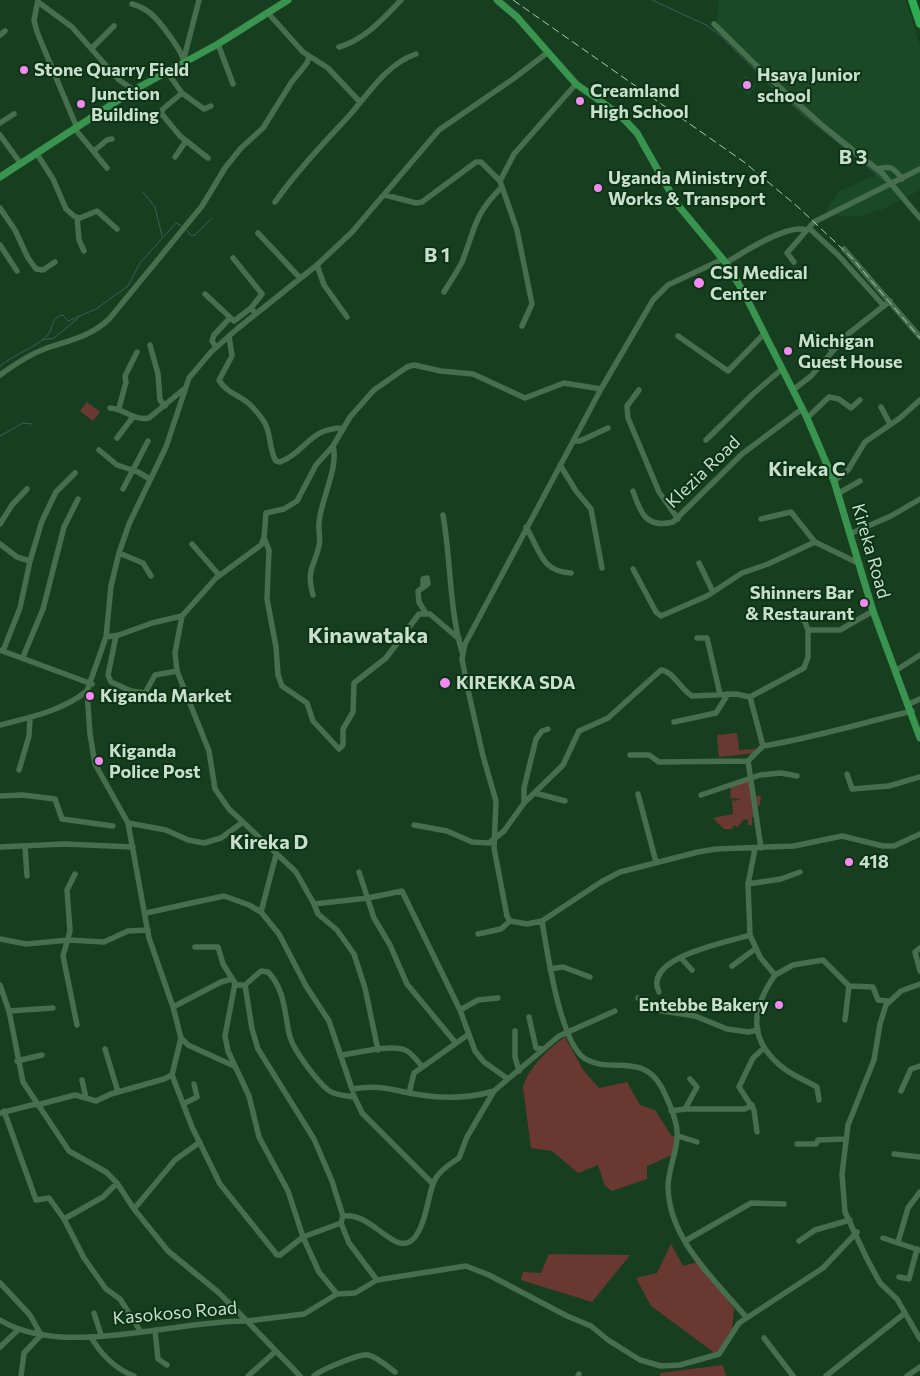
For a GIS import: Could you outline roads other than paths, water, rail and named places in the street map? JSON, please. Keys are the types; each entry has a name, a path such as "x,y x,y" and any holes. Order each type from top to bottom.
{"highway":[{"path":"912,0 920,24"}],"main road":[{"path":"0,177 134,90 218,44 288,0"},
{"name":"Kireka Road","path":"497,0 516,17 576,84 620,115 638,133 677,204 724,261 744,293 807,418 839,493 873,611 920,738"}],"street":[{"path":"184,61 199,0"},
{"path":"338,47 366,35 401,0"},
{"path":"106,168 99,162 94,151 77,127 37,32 34,20 38,1 72,27 119,80 134,90"},
{"path":"132,4 154,17 184,61"},
{"path":"268,13 308,57 324,65 360,102"},
{"path":"714,24 766,76 893,184 920,218"},
{"path":"92,48 114,26"},
{"path":"218,44 234,84"},
{"path":"206,294 230,318 236,321 300,278 317,265 352,232 439,130 513,79 547,52"},
{"path":"276,202 300,168 360,102 402,60 416,54"},
{"path":"0,375 20,360 38,352 72,342 103,326 122,306 209,196 241,148 263,128 291,83 307,63 308,57"},
{"path":"167,72 182,93 204,109 211,106"},
{"path":"444,292 459,267 478,217 501,184 514,154 576,84"},
{"path":"182,93 161,111 186,141 208,158"},
{"path":"0,123 14,114"},
{"path":"0,135 21,164"},
{"path":"94,151 107,140 112,139"},
{"path":"175,157 186,141"},
{"path":"37,154 53,179 64,207 76,217 78,240 84,251"},
{"path":"385,195 416,203 422,202 478,161 501,184 517,230 531,299 530,312 522,326"},
{"path":"877,169 887,166 893,167 902,179"},
{"path":"794,262 786,254 798,239 820,219 920,169"},
{"path":"0,208 15,230 28,258 36,269 43,270 55,262"},
{"path":"76,217 97,211 117,229"},
{"path":"462,652 467,637 601,389 653,300 661,290 676,280 724,261 778,235 808,229 839,256 884,306"},
{"path":"792,231 798,239"},
{"path":"258,233 300,278"},
{"path":"0,245 17,270"},
{"path":"844,249 920,337"},
{"path":"0,725 30,718 67,704 87,691 92,684 106,637 111,586 118,553 166,447 183,399 184,389 189,378 216,347 253,310 262,294 233,258"},
{"path":"317,265 324,285 347,317"},
{"path":"793,390 812,376 833,350 857,326 890,301"},
{"path":"216,347 212,343 213,337 230,318"},
{"path":"678,336 728,371 764,334"},
{"path":"813,334 833,350"},
{"path":"229,336 233,347 232,356 219,380 228,392 252,406 264,422 269,431 270,448 276,461 280,462 288,458 322,431 342,428"},
{"path":"150,345 158,374 160,400 165,406"},
{"path":"119,408 126,382 125,376 137,352"},
{"path":"378,1050 365,988 354,954 337,930 318,914 296,872 229,809 215,789 209,751 176,671 175,653 182,616 219,575 261,544 264,538 266,513 284,509 297,501 316,465 333,446 342,428 374,390 402,369 414,365 441,371 473,374 522,398 529,398 564,383 601,389"},
{"path":"706,440 754,393 782,369"},
{"path":"110,408 119,408 133,417 149,418 184,389"},
{"path":"639,390 627,406 628,418 659,492 678,519"},
{"path":"807,418 829,397 839,399 851,408 860,400"},
{"path":"834,481 848,470 865,442 920,400"},
{"path":"881,407 890,424"},
{"name":"Klezia Road","path":"633,491 640,510 647,519 664,523 678,519 742,454 802,409"},
{"path":"117,438 133,417"},
{"path":"574,441 608,428"},
{"path":"123,489 148,441"},
{"path":"313,595 309,578 311,564 319,545 319,520 334,459 333,446"},
{"path":"99,450 116,465 133,470 150,479"},
{"path":"560,465 576,491 591,509 602,568"},
{"path":"75,473 56,492 45,512 30,561 20,608 1,650 92,684"},
{"path":"839,493 860,481"},
{"path":"0,524 12,505 27,489"},
{"path":"23,657 41,616 64,528 78,499"},
{"path":"852,533 892,516 920,499"},
{"path":"761,520 791,512 815,542 860,564"},
{"path":"443,515 464,674 483,756 496,801 494,840 497,867 507,916 510,921 527,924 542,921 609,877 656,862 709,850 799,845 842,836 883,846 894,846 920,834"},
{"path":"526,527 548,566 555,572 571,573"},
{"path":"264,538 269,550 267,599 276,647 278,675 282,686 306,702 312,720 340,749 343,745 344,726 352,712 354,683 386,658 416,618 425,612"},
{"path":"633,569 659,616 713,592 742,573 768,564 815,542"},
{"path":"0,544 17,557 30,561"},
{"path":"192,544 219,575"},
{"path":"118,553 142,563 151,576"},
{"path":"699,563 713,592"},
{"path":"423,586 418,594 425,612 430,614 459,639"},
{"path":"808,630 840,630 873,611"},
{"path":"414,825 447,831 472,842 484,844 494,840 524,803 563,765 579,731 608,718 661,670 668,672 686,693 692,696 728,694 750,698 804,668 808,657 808,630 805,622 802,619 774,612"},
{"path":"106,637 116,636 152,623 182,616"},
{"path":"116,636 108,675 111,682 131,691 145,693 155,674 176,671"},
{"path":"697,638 707,638 720,694"},
{"path":"895,671 920,655"},
{"path":"87,691 95,764 128,823 154,956 173,1008 180,1038 172,1075 183,1104 220,1184 276,1255 280,1255 303,1237 341,1223"},
{"path":"674,722 716,713 728,694"},
{"path":"750,698 764,746"},
{"path":"630,755 649,755 659,762 748,761 764,746 797,741 910,707 920,699"},
{"path":"20,770 29,736 30,718"},
{"path":"524,803 524,788 536,739 542,731 548,729"},
{"path":"748,761 758,848 748,884 750,936 756,949 775,975"},
{"path":"701,795 768,773 797,776"},
{"path":"847,774 852,789 889,786 920,776"},
{"path":"535,794 565,801"},
{"path":"638,794 656,862"},
{"path":"0,796 23,795 55,799 62,819 113,826"},
{"path":"128,823 166,830 188,840 204,843 221,838 243,822"},
{"path":"0,846 64,844 133,847"},
{"path":"25,846 26,876"},
{"path":"261,912 276,855"},
{"path":"359,872 376,923 390,945 407,984 455,1042"},
{"path":"748,884 781,879 800,872"},
{"path":"75,874 67,890 69,940 65,945 63,956 78,1025"},
{"path":"314,904 368,898 402,891 460,1010 479,1057 508,1079"},
{"path":"146,913 224,896 249,905 270,920 290,950 306,986 329,1021 342,1055 354,1096 362,1113 432,1184"},
{"path":"478,934 501,929 510,921"},
{"path":"542,921 558,1005 568,1031 585,1059 644,1069 651,1073 658,1082 671,1111 678,1136 668,1186 675,1224 684,1241 747,1318"},
{"path":"0,939 26,944 69,940 104,942 128,931 148,930"},
{"path":"659,992 656,982 660,970 681,958 750,936"},
{"path":"195,947 218,947 222,962 234,982 225,1036 228,1051 253,1104 259,1137 288,1192 303,1237 319,1272 337,1294"},
{"path":"920,948 915,952 920,972"},
{"path":"732,966 756,949"},
{"path":"681,958 692,970"},
{"path":"819,1100 817,1087 787,1070 764,1048 758,1030 757,1017 760,1000 775,975 793,965 824,960 849,986 846,1020"},
{"path":"550,969 563,967 590,977"},
{"path":"244,985 261,971 265,971 271,976 283,998 289,1034 294,1047 328,1090 338,1094 354,1096"},
{"path":"173,1008 218,984 234,982 244,985"},
{"path":"920,984 901,991 888,1001 880,1024 874,1060 852,1113 845,1139 843,1194 846,1212 880,1283 892,1294 920,1339"},
{"path":"0,985 9,1011 23,1082 70,1153 101,1167 118,1183 134,1209 168,1251 247,1321 304,1314 337,1294 355,1293 376,1280 407,1277 454,1267 475,1268 567,1316 591,1326 608,1340 640,1360 661,1366 680,1365 716,1356 722,1351 731,1333 747,1318 823,1268 857,1232"},
{"path":"244,985 252,1030 258,1049 317,1145 332,1181 342,1216 341,1223 352,1248 376,1280"},
{"path":"849,986 869,985 874,988 878,1000 888,1001"},
{"path":"460,1010 478,1000 498,998"},
{"path":"638,998 656,1010 695,1016 727,1029 748,1032 758,1030"},
{"path":"9,1011 53,1008"},
{"path":"342,1216 359,1219 401,1244 409,1244 418,1234 432,1184 445,1166 460,1158 467,1137 494,1091 542,1049 568,1031 615,1011"},
{"path":"529,1017 536,1048 542,1049"},
{"path":"515,1031 515,1057 519,1071"},
{"path":"408,1093 411,1078 422,1066 469,1034"},
{"path":"180,1038 188,1045 234,1066"},
{"path":"757,1132 756,1114 752,1105 739,1089 739,1085 752,1058 764,1048"},
{"path":"105,1050 118,1092"},
{"path":"342,1055 378,1050 405,1050 422,1066"},
{"path":"18,1061 42,1056"},
{"path":"901,1090 911,1069 920,1066"},
{"path":"141,1332 120,1300 106,1289 84,1258 64,1218 50,1198 36,1200 2,1112 72,1095 96,1101 118,1092 152,1084 172,1075"},
{"path":"685,1109 697,1087 690,1079"},
{"path":"82,1080 86,1098"},
{"path":"183,1104 197,1097 194,1084"},
{"path":"352,1089 379,1086 408,1093 450,1098 474,1096 494,1091"},
{"path":"671,1111 685,1109 745,1109 752,1105"},
{"path":"678,1136 697,1142"},
{"path":"797,1144 812,1145 816,1144 818,1140 845,1139"},
{"path":"134,1209 175,1160 200,1142"},
{"path":"894,1154 920,1157"},
{"path":"64,1218 97,1200 118,1183"},
{"path":"898,1242 908,1208 920,1192"},
{"path":"684,1241 751,1203 784,1204"},
{"path":"799,1241 815,1230 850,1220"},
{"path":"883,1238 918,1249 909,1278 899,1277"},
{"path":"0,1283 30,1315 41,1335 24,1352 21,1376"},
{"path":"94,1313 101,1335"},
{"path":"826,1376 905,1313"},
{"name":"Kasokoso Road","path":"0,1320 18,1330 41,1335 91,1336 141,1332 211,1321 247,1321 300,1376"},
{"path":"0,1347 18,1330"},
{"path":"154,1330 158,1359 167,1365"},
{"path":"91,1336 108,1359 126,1373 134,1376"},
{"path":"764,1338 792,1376"},
{"path":"248,1376 276,1351"},
{"path":"314,1376 321,1369 342,1363 361,1354 370,1355 395,1372"},
{"path":"907,1376 920,1367"}],"waterway":[{"path":"652,0 706,25 721,36 773,88 885,181"},
{"path":"143,192 155,207 162,236"},
{"path":"187,230 191,236 195,235 211,219"},
{"path":"0,366 47,336 54,321 59,316 63,315 68,321 96,309 128,286 140,263 176,223 182,226"},
{"path":"43,340 54,338 78,318"},
{"path":"0,436 23,423 32,424"}],"railway":[{"path":"513,0 744,162 798,207 852,258 920,338"}],"place":[{"name":"Stone Quarry Field","path":"24,70"},
{"name":"Hsaya Junior school","path":"747,85"},
{"name":"Creamland High School","path":"580,101"},
{"name":"Junction Building","path":"81,104"},
{"name":"Uganda Ministry of Works & Transport","path":"598,188"},
{"name":"CSI Medical Center","path":"699,283"},
{"name":"Michigan Guest House","path":"788,351"},
{"name":"Shinners Bar & Restaurant","path":"864,603"},
{"name":"KIREKKA SDA","path":"445,683"},
{"name":"Kiganda Market","path":"90,696"},
{"name":"Kiganda Police Post","path":"99,761"},
{"name":"418","path":"849,862"},
{"name":"Entebbe Bakery","path":"779,1005"}],"district":[{"name":"B 3","path":"853,157"},
{"name":"B 1","path":"437,255"},
{"name":"Kireka C","path":"807,469"},
{"name":"Kinawataka","path":"368,636"},
{"name":"Kireka D","path":"269,842"}]}
